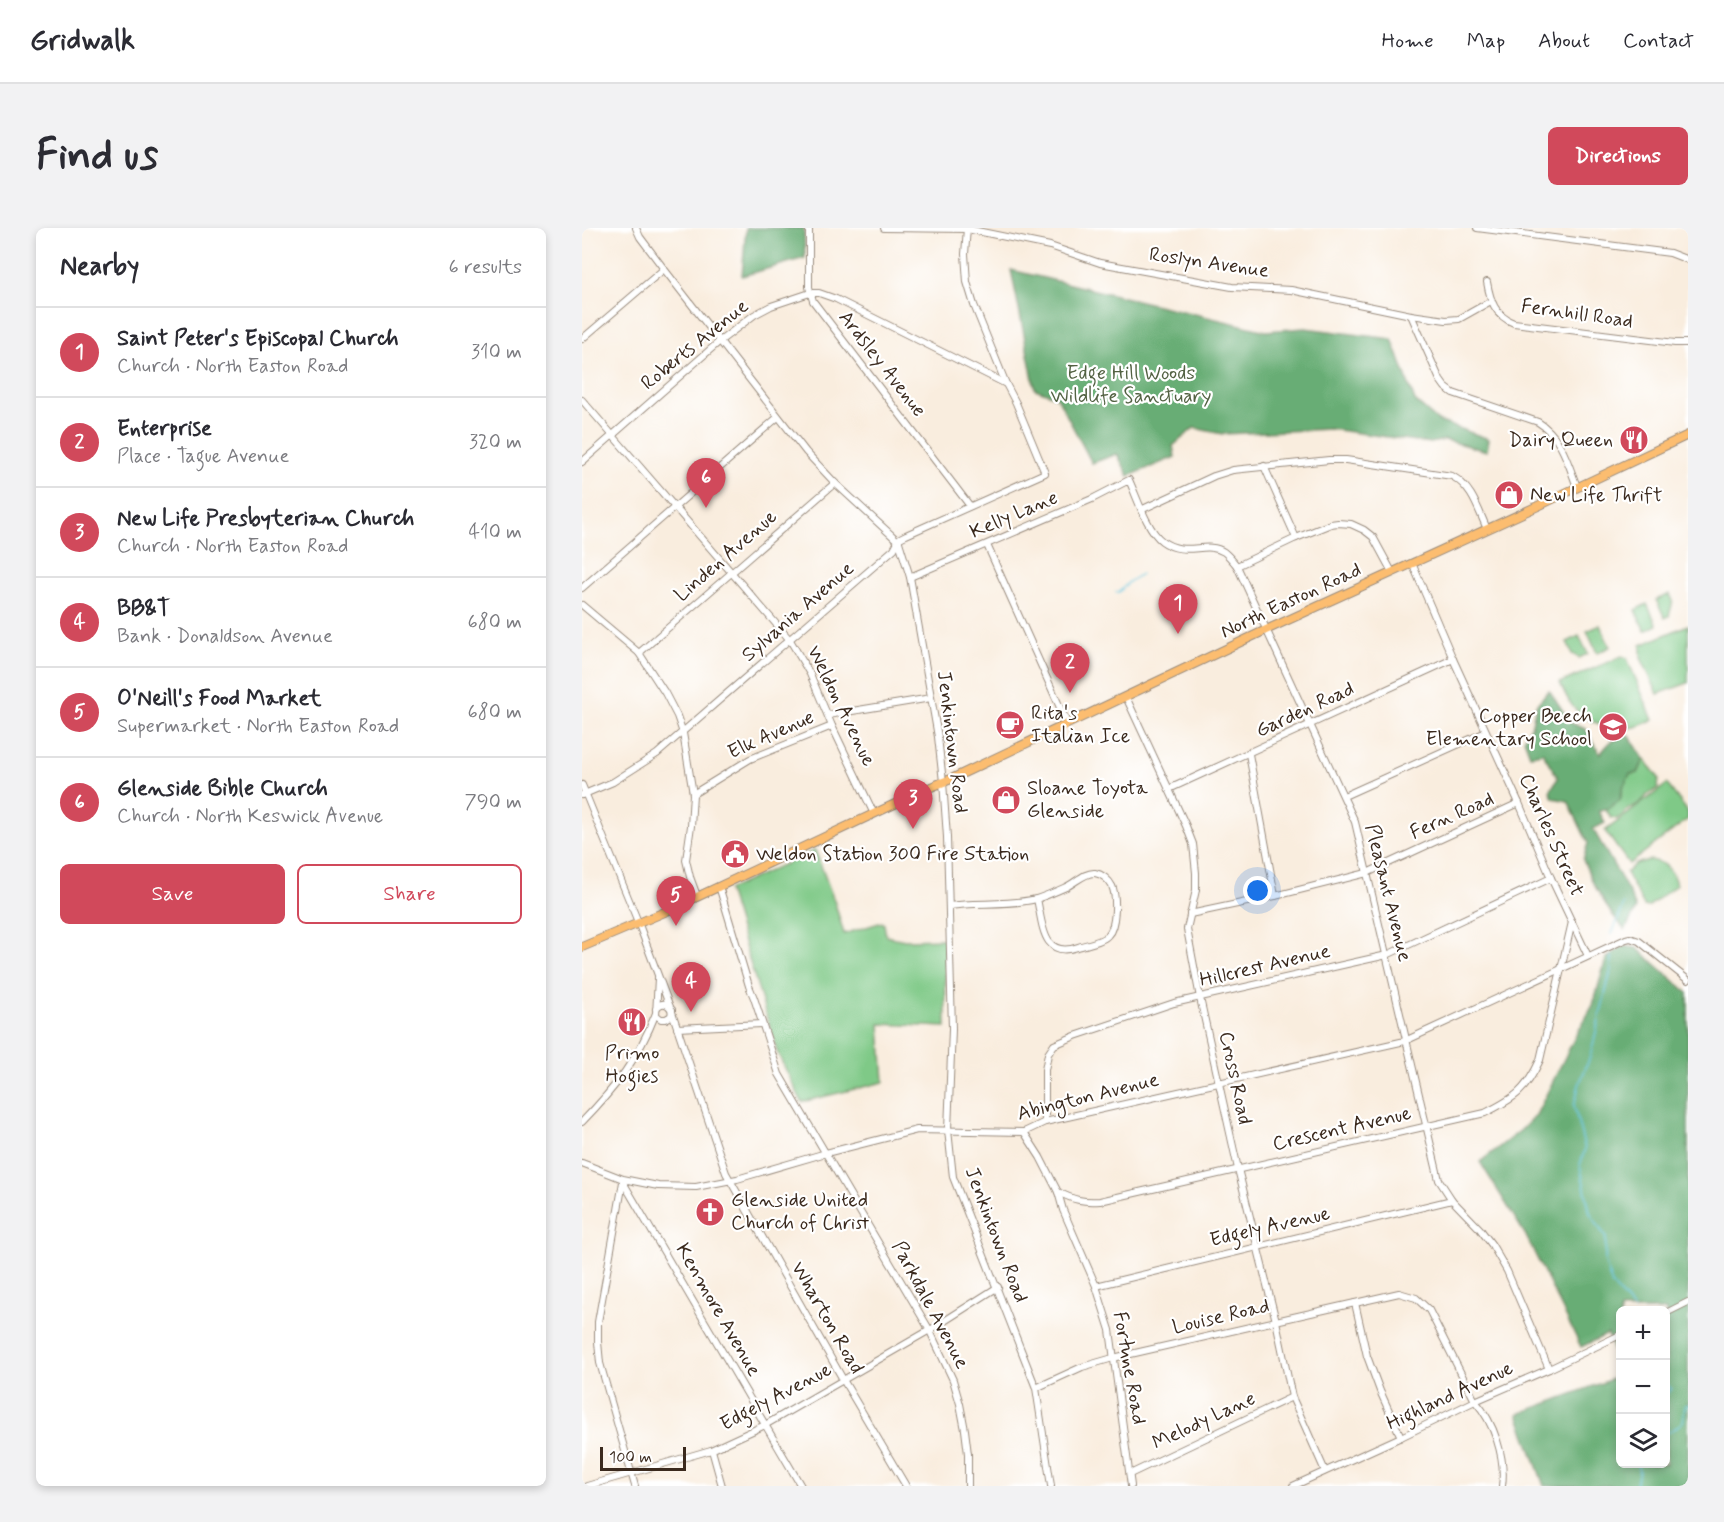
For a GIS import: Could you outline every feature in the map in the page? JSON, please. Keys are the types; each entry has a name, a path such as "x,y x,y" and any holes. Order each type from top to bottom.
{"main road":[{"name":"North Easton Road","path":"582,947 667,911 1688,435"}],"street":[{"name":"Jenkintown Road","path":"636,228 664,269 806,452 835,483 898,542 910,577 943,782 952,1029 948,1130 953,1177 1036,1388 1051,1486"},
{"path":"809,228 810,293 836,299 1006,384"},
{"name":"Roslyn Avenue","path":"884,228 967,229 1050,246 1100,263 1232,287 1291,290 1446,320 1459,319 1491,302"},
{"path":"1477,228 1670,253 1688,260"},
{"path":"967,229 965,254 967,282 1006,384"},
{"path":"582,339 664,269"},
{"path":"1487,282 1491,302"},
{"name":"Roberts Avenue","path":"582,462 720,341 754,315 771,306 810,293"},
{"name":"Ardsley Avenue","path":"810,293 824,316 970,506"},
{"name":"Fernhill Road","path":"1491,302 1503,317 1514,323 1688,343"},
{"path":"1411,315 1445,387 1468,399 1547,427 1558,440 1577,487"},
{"name":"Sylvania Avenue","path":"584,794 622,776 657,754 894,549 906,535 1045,473 1006,384"},
{"name":"Weldon Avenue","path":"582,400 790,640 810,674 874,814"},
{"path":"582,588 778,417"},
{"path":"1143,509 1224,473 1264,466 1346,460 1452,476 1461,481 1470,491 1487,529"},
{"path":"1264,466 1296,538"},
{"name":"Pleasant Avenue","path":"1129,480 1152,529 1162,541 1182,550 1216,549 1226,554 1237,566 1355,822 1439,1180 1452,1200 1480,1229 1507,1271 1549,1369"},
{"name":"Kelly Lane","path":"910,577 1092,499 1129,480"},
{"name":"Linden Avenue","path":"639,653 835,483"},
{"path":"1237,566 1296,538 1338,523 1351,524 1373,537 1392,572"},
{"path":"987,545 1067,723"},
{"name":"Charles Street","path":"1412,563 1486,732 1520,803 1551,878 1588,956"},
{"path":"582,605 639,653 677,716 683,733 693,794 686,860 697,896"},
{"name":"Garden Road","path":"1169,789 1454,659"},
{"name":"Cross Road","path":"1126,697 1193,844 1196,890 1187,929 1200,998 1292,1397 1325,1471"},
{"name":"Elk Avenue","path":"828,715 931,698"},
{"name":"Elk Avenue","path":"693,794 750,759 832,726"},
{"path":"1344,796 1486,732"},
{"path":"1249,754 1275,896"},
{"name":"Wharton Road","path":"582,785 671,1008 726,1173 906,1486"},
{"name":"Fern Road","path":"1190,914 1367,873 1520,803"},
{"path":"949,906 1037,899 1066,887 1088,874 1095,873 1106,878 1112,885 1115,916 1113,928 1108,936 1101,940 1068,950 1056,948 1046,939 1037,899"},
{"name":"Hillcrest Avenue","path":"1045,1122 1045,1070 1048,1054 1054,1045 1174,1003 1387,955 1551,878"},
{"name":"Parkdale Avenue","path":"719,886 749,986 780,1074 929,1329 953,1380 960,1404 968,1454 968,1486"},
{"name":"Crescent Avenue","path":"1058,1192 1074,1200 1100,1201 1485,1113 1511,1100 1525,1088 1540,1060 1572,922"},
{"name":"Abington Avenue","path":"582,1163 623,1180 658,1186 696,1187 917,1130 1024,1132 1045,1122 1405,1041 1630,938 1639,941 1688,980"},
{"path":"658,975 656,1011 658,1018 672,1022 677,1028 762,1024"},
{"path":"582,1122 616,1084 655,1028 671,1016 671,1008 663,1003 656,1011 642,1046"},
{"path":"1024,1132 1058,1192"},
{"path":"623,1180 598,1322 598,1342 600,1363 634,1486"},
{"name":"Kenmore Avenue","path":"623,1180 801,1486"},
{"name":"Fortune Road","path":"1058,1192 1063,1210 1096,1286 1110,1330 1131,1486"},
{"name":"Edgely Avenue","path":"1096,1286 1452,1200"},
{"name":"Edgely Avenue","path":"587,1486 712,1450 765,1425 998,1287"},
{"name":"Louise Road","path":"1036,1388 1082,1367 1113,1358 1399,1293 1416,1298 1429,1310 1475,1401"},
{"path":"1670,1311 1688,1302"},
{"path":"1355,1303 1367,1356 1380,1392 1401,1437"},
{"name":"Highland Avenue","path":"1293,1486 1616,1337"},
{"name":"Melody Lane","path":"1130,1474 1292,1397"},
{"path":"1475,1401 1481,1408 1498,1442 1504,1469 1502,1486"},
{"path":"712,1450 722,1486"}],"green space":[{"path":"746,228 804,228 805,258 742,276"},
{"name":"Edge Hill Woods Wildlife Sanctuary","path":"1011,270 1266,331 1305,328 1392,339 1415,401 1438,421 1489,439 1487,451 1445,440 1430,443 1330,429 1222,434 1194,428 1173,446 1175,457 1129,476 1117,454 1092,463 1057,397 1035,389"},
{"path":"1670,594 1673,601 1669,616 1665,618 1656,600"},
{"path":"1647,604 1657,625 1645,631 1635,610"},
{"path":"1600,625 1610,647 1597,653 1587,631"},
{"path":"1688,625 1688,683 1658,694 1641,658 1641,645"},
{"path":"1579,636 1588,654 1579,658 1572,654 1567,642"},
{"path":"1622,656 1627,658 1653,720 1627,728 1602,725 1587,718 1572,705 1560,683"},
{"path":"1549,690 1571,723 1586,729 1600,754 1611,741 1629,735 1644,759 1638,773 1630,774 1623,787 1620,800 1606,810 1599,811 1605,823 1593,829 1629,892 1636,909 1625,930 1611,913 1593,883 1583,860 1588,843 1568,801 1553,798 1550,791 1558,778 1543,753 1530,755 1524,739 1532,724 1536,705"},
{"path":"1644,759 1659,778 1658,788 1617,819 1611,818 1606,810 1620,800 1623,787 1630,774 1638,773"},
{"path":"1667,784 1688,812 1688,819 1629,864 1605,831"},
{"path":"815,850 844,934 882,922 886,936 905,940 945,939 946,1027 880,1024 884,1082 802,1102 778,1054 728,890"},
{"path":"1649,860 1664,864 1673,875 1676,885 1648,907 1644,906 1626,873 1635,864"},
{"path":"1623,946 1637,948 1688,993 1688,1486 1544,1486 1518,1414 1616,1377 1616,1468 1670,1468 1670,1306 1616,1306 1616,1361 1608,1334 1581,1347 1525,1234 1480,1162 1521,1130 1536,1115 1593,1005 1606,959"}],"waterway":[{"path":"1116,592 1141,574"},
{"path":"1612,934 1624,904"},
{"path":"1612,956 1611,970 1590,1057 1574,1106 1585,1149 1580,1165 1590,1213 1606,1238 1605,1262 1612,1285 1630,1306"},
{"path":"1670,1387 1672,1389 1670,1391"},
{"path":"1670,1431 1683,1422 1685,1405 1688,1405"},
{"path":"1636,1486 1638,1468"}],"place":[{"name":"Dairy Queen","path":"1634,440"},
{"name":"New Life Thrift","path":"1509,495"},
{"name":"Glenside Bible Church","path":"706,508"},
{"name":"Saint Peter's Episcopal Church","path":"1178,634"},
{"name":"Enterprise","path":"1070,693"},
{"name":"Rita's Italian Ice","path":"1010,725"},
{"name":"Copper Beech Elementary School","path":"1613,727"},
{"name":"Sloane Toyota Glenside","path":"1006,800"},
{"name":"New Life Presbyterian Church","path":"913,829"},
{"name":"Weldon Station 300 Fire Station","path":"735,854"},
{"name":"O'Neill's Food Market","path":"676,926"},
{"name":"BB&T","path":"691,1012"},
{"name":"Primo Hogies","path":"632,1022"},
{"name":"Glenside United Church of Christ","path":"710,1212"}]}
